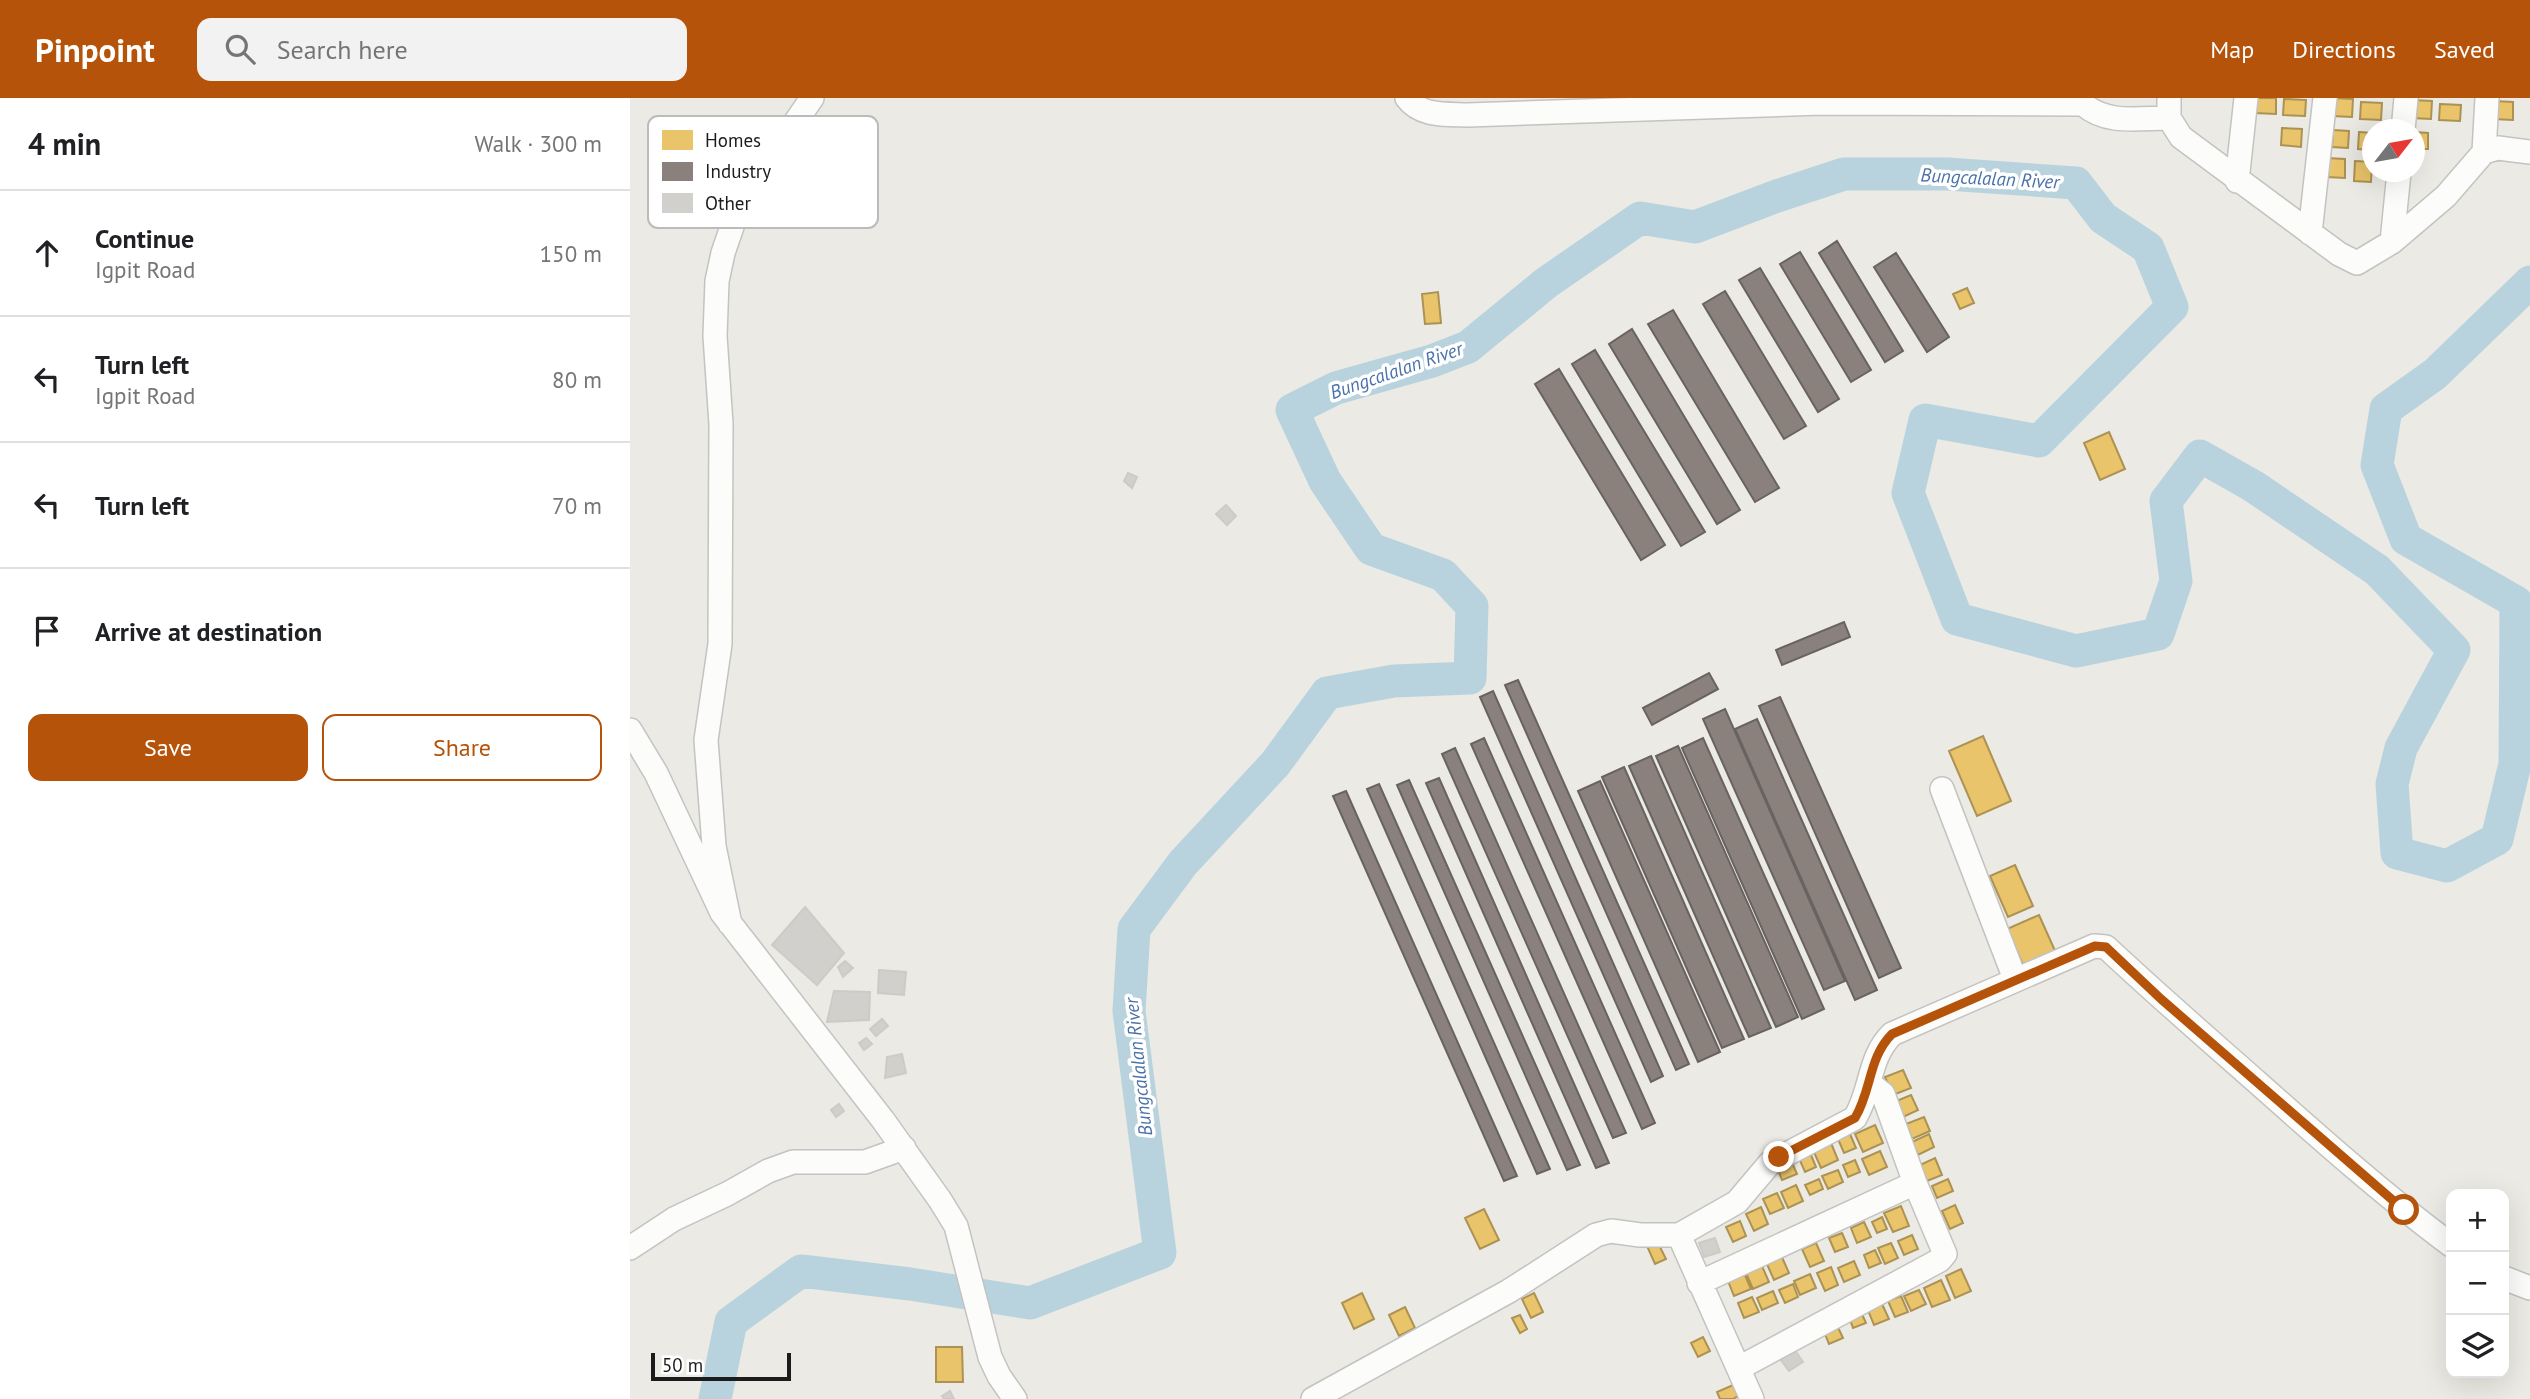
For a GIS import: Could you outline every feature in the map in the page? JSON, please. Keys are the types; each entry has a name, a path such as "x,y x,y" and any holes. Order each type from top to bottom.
{"street":[{"path":"800,116 812,98"},
{"path":"1407,98 1423,111 1468,115 1821,103 2083,101 2094,114 2108,118 2169,108 2181,137 2237,181 2339,254 2357,263 2392,242 2446,196 2484,152 2498,148 2530,152"},
{"path":"2237,181 2246,98"},
{"path":"2310,233 2325,98"},
{"path":"2404,119 2406,98"},
{"path":"2484,152 2487,98"},
{"path":"2392,242 2398,182"},
{"path":"730,924 714,846 706,740 720,644 721,424 715,336 717,281 732,228"},
{"path":"630,730 656,773 722,913 904,1148 956,1226 990,1357 999,1376 1016,1399"},
{"path":"1942,789 2015,979"},
{"path":"1313,1399 1509,1291 1596,1235 1611,1231 1640,1235 1679,1235 1737,1202 1770,1163 1855,1118 1869,1083 1874,1059 1892,1034 2095,946 2106,947 2324,1142 2404,1210 2446,1241"},
{"path":"1739,1368 1940,1260 1945,1254 1915,1183 1883,1094 1869,1083"},
{"path":"630,1248 674,1219 768,1171 793,1162 865,1162 904,1148"},
{"path":"1699,1283 1915,1183"},
{"path":"1679,1235 1752,1399"},
{"path":"2509,1280 2530,1288"}],"building: Homes":[{"path":"2256,98 2276,98 2276,114 2255,113"},
{"path":"2333,98 2353,99 2352,117 2332,116"},
{"path":"2284,99 2306,100 2305,116 2283,115"},
{"path":"2412,100 2432,101 2431,119 2411,118"},
{"path":"2493,101 2513,102 2513,120 2493,119"},
{"path":"2361,102 2382,103 2381,119 2360,119"},
{"path":"2440,104 2461,105 2460,121 2439,120"},
{"path":"2282,128 2302,129 2301,147 2281,145"},
{"path":"2333,130 2349,131 2348,148 2332,147"},
{"path":"2359,132 2362,132 2362,149 2358,149"},
{"path":"2425,133 2428,133 2428,149 2425,149"},
{"path":"2326,158 2345,159 2345,178 2326,177"},
{"path":"2355,161 2362,161 2362,181 2354,181"},
{"path":"1967,288 1974,303 1960,309 1953,294"},
{"path":"1438,292 1441,323 1425,324 1422,294"},
{"path":"2109,432 2125,469 2100,480 2084,443"},
{"path":"1983,736 2011,801 1977,816 1949,751"},
{"path":"2015,865 2033,906 2008,917 1990,876"},
{"path":"2039,915 2056,953 2024,967 2007,929"},
{"path":"1903,1070 1911,1088 1893,1095 1885,1077"},
{"path":"1911,1095 1918,1110 1901,1118 1894,1102"},
{"path":"1924,1117 1930,1131 1912,1139 1906,1124"},
{"path":"1875,1125 1883,1143 1863,1152 1855,1134"},
{"path":"1850,1134 1856,1148 1844,1153 1838,1139"},
{"path":"1929,1134 1934,1147 1918,1155 1912,1142"},
{"path":"1831,1143 1838,1160 1821,1168 1813,1150"},
{"path":"1809,1150 1816,1167 1805,1172 1798,1156"},
{"path":"1880,1151 1887,1167 1869,1175 1862,1159"},
{"path":"1790,1158 1797,1174 1782,1180 1776,1165"},
{"path":"1935,1158 1942,1175 1927,1181 1920,1165"},
{"path":"1855,1160 1860,1172 1848,1177 1843,1165"},
{"path":"1838,1170 1843,1182 1828,1189 1822,1176"},
{"path":"1819,1179 1823,1189 1810,1195 1805,1185"},
{"path":"1948,1179 1953,1191 1937,1198 1932,1186"},
{"path":"1796,1185 1803,1201 1788,1208 1781,1192"},
{"path":"1777,1193 1784,1208 1770,1214 1763,1199"},
{"path":"1955,1205 1963,1223 1950,1229 1942,1211"},
{"path":"1901,1206 1909,1226 1893,1232 1884,1213"},
{"path":"1761,1207 1768,1224 1754,1231 1746,1214"},
{"path":"1484,1209 1499,1240 1480,1249 1465,1218"},
{"path":"1882,1217 1887,1229 1877,1233 1872,1222"},
{"path":"1740,1221 1746,1236 1733,1242 1726,1227"},
{"path":"1864,1222 1871,1237 1857,1243 1851,1228"},
{"path":"1842,1233 1848,1247 1835,1252 1829,1238"},
{"path":"1912,1235 1918,1249 1904,1255 1898,1241"},
{"path":"1657,1241 1666,1259 1655,1264 1647,1246"},
{"path":"1816,1243 1824,1261 1810,1267 1802,1249"},
{"path":"1891,1243 1898,1258 1885,1264 1878,1248"},
{"path":"1875,1250 1881,1263 1869,1268 1864,1255"},
{"path":"1781,1255 1789,1273 1774,1280 1766,1262"},
{"path":"1854,1261 1860,1275 1844,1282 1838,1268"},
{"path":"1762,1266 1769,1282 1753,1289 1746,1273"},
{"path":"1831,1267 1838,1285 1825,1291 1817,1273"},
{"path":"1961,1269 1971,1291 1955,1298 1946,1276"},
{"path":"1744,1273 1751,1289 1734,1296 1728,1281"},
{"path":"1810,1274 1816,1288 1800,1295 1794,1281"},
{"path":"1941,1280 1950,1300 1932,1307 1924,1288"},
{"path":"1793,1284 1798,1297 1785,1303 1779,1290"},
{"path":"1919,1290 1926,1304 1911,1311 1904,1296"},
{"path":"1773,1291 1778,1303 1762,1310 1757,1298"},
{"path":"1362,1293 1374,1319 1354,1329 1342,1303"},
{"path":"1534,1293 1543,1312 1531,1318 1522,1299"},
{"path":"1901,1296 1908,1312 1895,1317 1888,1301"},
{"path":"1752,1297 1759,1312 1744,1318 1738,1303"},
{"path":"1882,1304 1889,1319 1874,1325 1868,1310"},
{"path":"1405,1307 1415,1328 1399,1336 1389,1315"},
{"path":"1861,1312 1866,1323 1853,1328 1849,1317"},
{"path":"1520,1315 1527,1329 1520,1333 1512,1318"},
{"path":"1836,1323 1843,1338 1829,1344 1823,1329"},
{"path":"1703,1337 1710,1351 1698,1357 1691,1343"},
{"path":"936,1347 962,1347 963,1382 936,1382"},
{"path":"1733,1385 1738,1396 1733,1399 1720,1399 1717,1392"}],"building: Industry":[{"path":"1837,241 1903,351 1885,362 1819,253"},
{"path":"1800,252 1871,370 1851,382 1780,264"},
{"path":"1896,253 1949,337 1927,352 1874,267"},
{"path":"1760,268 1839,399 1818,412 1739,280"},
{"path":"1725,291 1806,426 1784,439 1703,304"},
{"path":"1673,310 1779,488 1755,502 1648,324"},
{"path":"1632,329 1740,510 1717,524 1609,344"},
{"path":"1595,350 1705,532 1681,546 1572,364"},
{"path":"1559,369 1665,545 1641,560 1535,384"},
{"path":"1844,622 1850,637 1782,665 1776,650"},
{"path":"1709,673 1718,689 1652,725 1643,708"},
{"path":"1518,680 1689,1064 1676,1070 1505,685"},
{"path":"1493,691 1663,1076 1651,1082 1480,697"},
{"path":"1780,697 1901,968 1879,978 1759,706"},
{"path":"1725,709 1845,981 1824,990 1703,719"},
{"path":"1757,719 1877,990 1855,1000 1735,729"},
{"path":"1484,738 1655,1123 1642,1129 1471,744"},
{"path":"1703,738 1824,1009 1802,1019 1682,748"},
{"path":"1678,746 1798,1017 1776,1027 1656,756"},
{"path":"1455,748 1626,1133 1613,1138 1442,754"},
{"path":"1651,756 1771,1028 1749,1037 1629,766"},
{"path":"1624,767 1744,1039 1722,1048 1602,777"},
{"path":"1439,778 1609,1163 1596,1168 1426,783"},
{"path":"1409,780 1580,1165 1567,1170 1397,785"},
{"path":"1600,781 1720,1052 1698,1062 1578,791"},
{"path":"1379,784 1550,1169 1537,1174 1367,789"},
{"path":"1346,791 1517,1176 1504,1181 1333,796"}],"building: Other":[{"path":"1128,473 1137,477 1132,488 1124,481"},
{"path":"1226,505 1236,516 1227,525 1216,514"},
{"path":"805,907 844,953 817,985 772,945"},
{"path":"845,961 853,968 843,977 838,967"},
{"path":"879,970 906,972 904,995 878,993"},
{"path":"834,991 870,992 869,1020 827,1022"},
{"path":"882,1019 888,1026 876,1036 870,1029"},
{"path":"866,1038 872,1044 864,1050 859,1043"},
{"path":"902,1054 906,1073 885,1078 887,1057"},
{"path":"839,1104 844,1111 836,1117 831,1110"},
{"path":"1715,1238 1720,1252 1704,1257 1699,1243"},
{"path":"1792,1346 1803,1362 1789,1371 1778,1356"},
{"path":"950,1391 954,1399 944,1399 942,1396"}],"waterway":[{"name":"Bungcalalan River","path":"715,1399 731,1322 801,1271 910,1284 1030,1303 1160,1253 1129,1011 1134,929 1183,863 1275,764 1327,693 1394,681 1470,678 1472,606 1443,575 1371,549 1325,481 1292,410 1336,388 1432,361 1468,347 1546,283 1640,218 1695,227 1844,174 1947,174 2076,183 2103,218 2148,248 2172,307 2039,441 1925,420 1908,493 1957,619 2076,651 2158,634 2176,581 2166,501 2200,456 2253,486 2377,570 2454,650 2401,748 2392,784 2397,853 2447,866 2497,839 2515,764 2516,602 2406,539 2377,465 2386,409 2435,374 2530,282"}],"route":[{"path":"1779,1157 1855,1118 1861,1109 1874,1059 1884,1041 1892,1034 2095,946 2106,947 2161,999 2404,1210"}]}
